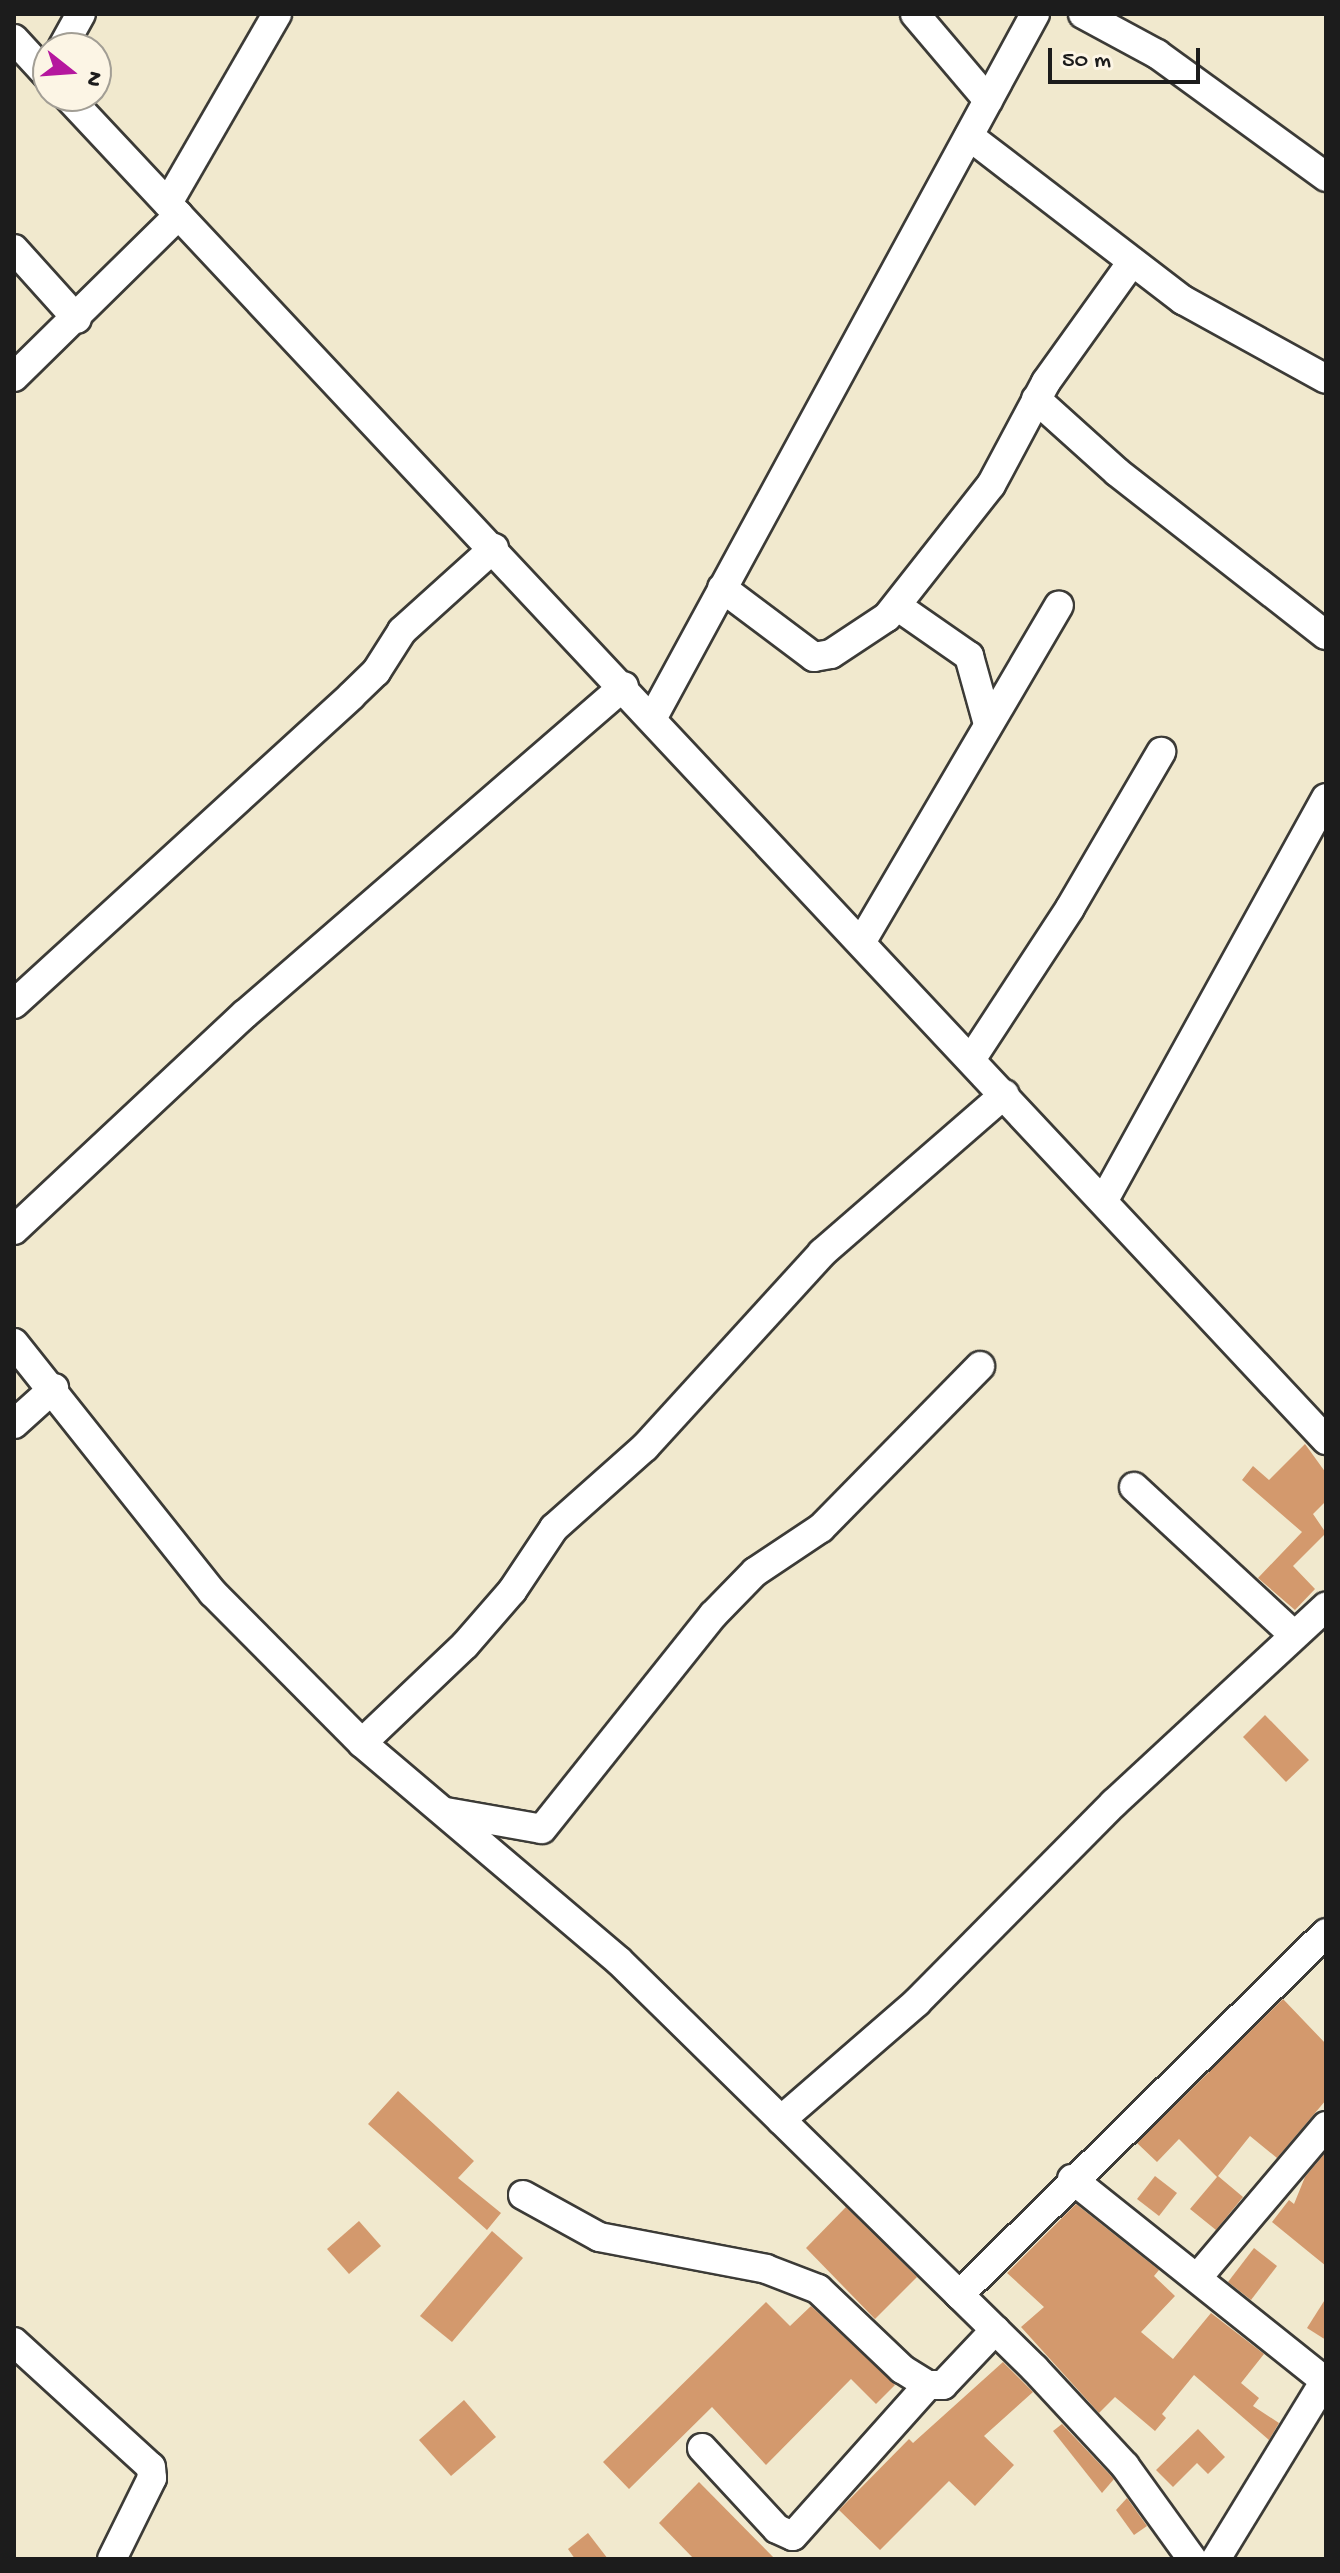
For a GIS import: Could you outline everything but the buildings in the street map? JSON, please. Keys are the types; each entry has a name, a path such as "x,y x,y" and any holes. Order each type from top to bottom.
{"street":[{"path":"71,32 81,14"},
{"path":"14,377 77,319 174,209 277,14"},
{"path":"915,14 988,100"},
{"path":"653,717 1035,14"},
{"path":"1083,14 1157,54 1326,177"},
{"path":"14,39 32,58"},
{"path":"82,112 624,686 1326,1440"},
{"path":"969,136 1183,300 1326,379"},
{"path":"14,249 77,319"},
{"path":"722,588 814,657 831,654 897,606 991,485 1036,399 1132,262"},
{"path":"1036,399 1117,472 1326,635"},
{"path":"14,1004 351,696 376,672 402,631 494,548"},
{"path":"862,941 1059,605"},
{"path":"897,606 969,656 988,724"},
{"path":"14,1230 245,1014 624,686"},
{"path":"972,1058 1070,908 1161,752"},
{"path":"1104,1200 1326,798"},
{"path":"362,1743 465,1645 512,1591 554,1528 645,1447 822,1253 1005,1094"},
{"path":"14,1343 54,1388 157,1528 213,1593 362,1743 619,1961 995,2330 1125,2466 1192,2559"},
{"path":"441,1810 533,1831 545,1827 722,1605 755,1572 821,1528 980,1366"},
{"path":"14,1424 54,1388"},
{"path":"1134,1487 1294,1635"},
{"path":"781,2120 917,2002 1114,1803 1326,1607"},
{"path":"959,2295 1072,2179 1326,1933"},
{"path":"1198,2277 1326,2126"},
{"path":"1072,2179 1326,2380 1216,2559"},
{"path":"523,2195 599,2237 766,2269 818,2289 902,2369 928,2385 943,2385 995,2330"},
{"path":"14,2342 151,2467 150,2481 112,2559"},
{"path":"702,2448 777,2529 793,2536 928,2385"}]}
